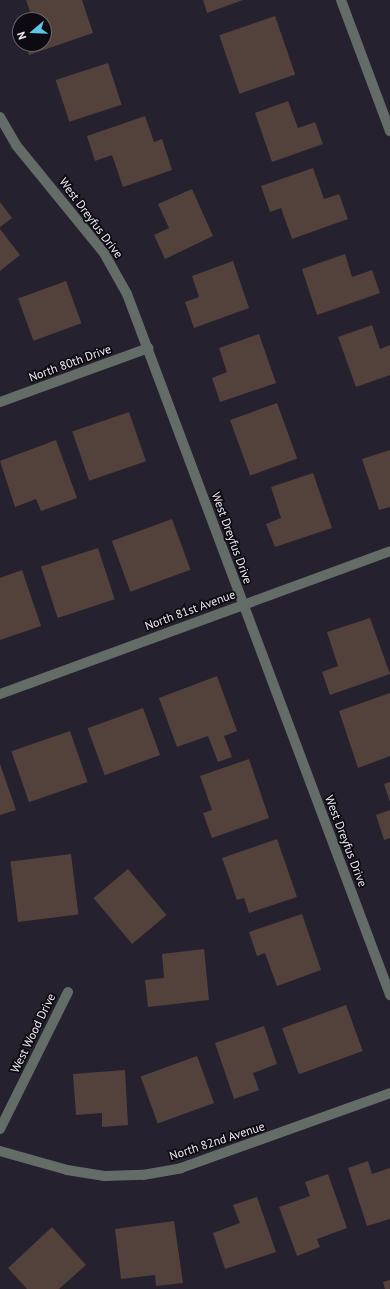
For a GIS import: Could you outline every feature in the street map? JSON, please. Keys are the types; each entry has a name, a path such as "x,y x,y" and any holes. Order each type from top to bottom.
{"street":[{"path":"341,0 390,131"},
{"name":"West Dreyfus Drive","path":"0,117 16,145 104,253 127,294 242,604 390,995"},
{"name":"North 80th Drive","path":"0,402 148,348"},
{"name":"North 81st Avenue","path":"0,694 390,551"},
{"name":"West Wood Drive","path":"0,1129 68,992"},
{"name":"North 82nd Avenue","path":"0,1151 67,1170 104,1176 143,1175 181,1168 390,1093"}],"building":[{"path":"26,0 82,0 93,33 52,47 52,12 30,12"},
{"path":"203,0 243,0 207,13"},
{"path":"275,16 295,75 239,94 219,35"},
{"path":"28,52 38,52 29,55"},
{"path":"108,63 122,105 69,122 56,80"},
{"path":"288,101 298,128 315,122 323,144 272,162 255,113"},
{"path":"145,116 154,142 162,139 172,170 123,187 112,155 95,161 87,136"},
{"path":"313,168 324,199 339,194 348,219 292,239 281,208 270,212 261,186"},
{"path":"192,189 213,236 165,259 154,235 169,228 158,204"},
{"path":"0,202 12,218 0,227"},
{"path":"0,229 20,255 0,271"},
{"path":"345,254 352,277 372,270 380,293 317,315 302,269"},
{"path":"233,261 249,308 194,328 185,302 199,297 192,276"},
{"path":"66,281 81,323 33,341 18,298"},
{"path":"372,325 380,349 390,345 390,375 356,387 338,337"},
{"path":"259,334 276,383 220,402 212,378 227,372 219,348"},
{"path":"277,403 297,458 250,476 230,420"},
{"path":"129,412 146,461 89,481 72,432"},
{"path":"56,440 77,498 41,511 36,499 15,507 0,461"},
{"path":"390,450 390,507 379,510 362,459"},
{"path":"313,473 332,528 275,547 266,524 281,518 271,487"},
{"path":"172,519 190,570 130,592 112,541"},
{"path":"98,548 115,599 58,618 41,567"},
{"path":"22,570 41,626 0,640 0,578"},
{"path":"370,618 390,674 330,695 322,672 338,666 327,632"},
{"path":"217,676 237,731 224,736 232,757 218,762 208,736 177,747 159,698"},
{"path":"390,693 390,756 358,768 339,711"},
{"path":"143,708 160,755 105,775 88,728"},
{"path":"70,731 88,782 29,802 11,751"},
{"path":"249,759 269,818 212,838 203,813 212,810 200,776"},
{"path":"0,764 16,810 0,815"},
{"path":"390,782 390,802 384,784"},
{"path":"390,810 390,838 384,840 376,815"},
{"path":"277,839 297,897 249,913 244,898 237,900 222,858"},
{"path":"71,854 78,915 18,922 10,861"},
{"path":"128,869 167,915 132,944 94,898"},
{"path":"302,914 321,970 277,986 265,953 257,956 249,932"},
{"path":"204,949 209,1000 148,1007 145,980 164,978 162,954"},
{"path":"346,1005 363,1051 299,1074 282,1028"},
{"path":"264,1026 277,1064 253,1073 259,1090 234,1099 215,1043"},
{"path":"197,1056 214,1103 158,1124 141,1077"},
{"path":"125,1070 128,1125 102,1127 102,1113 76,1115 73,1074"},
{"path":"368,1161 372,1174 390,1168 390,1219 367,1226 348,1168"},
{"path":"328,1174 347,1228 317,1239 320,1247 297,1256 279,1207 310,1196 305,1182"},
{"path":"257,1197 276,1252 225,1269 213,1233 240,1223 233,1205"},
{"path":"174,1221 183,1283 156,1286 155,1275 121,1279 115,1229"},
{"path":"52,1227 86,1265 59,1289 27,1289 8,1268"},
{"path":"390,1280 390,1289 385,1289 383,1282"}]}
